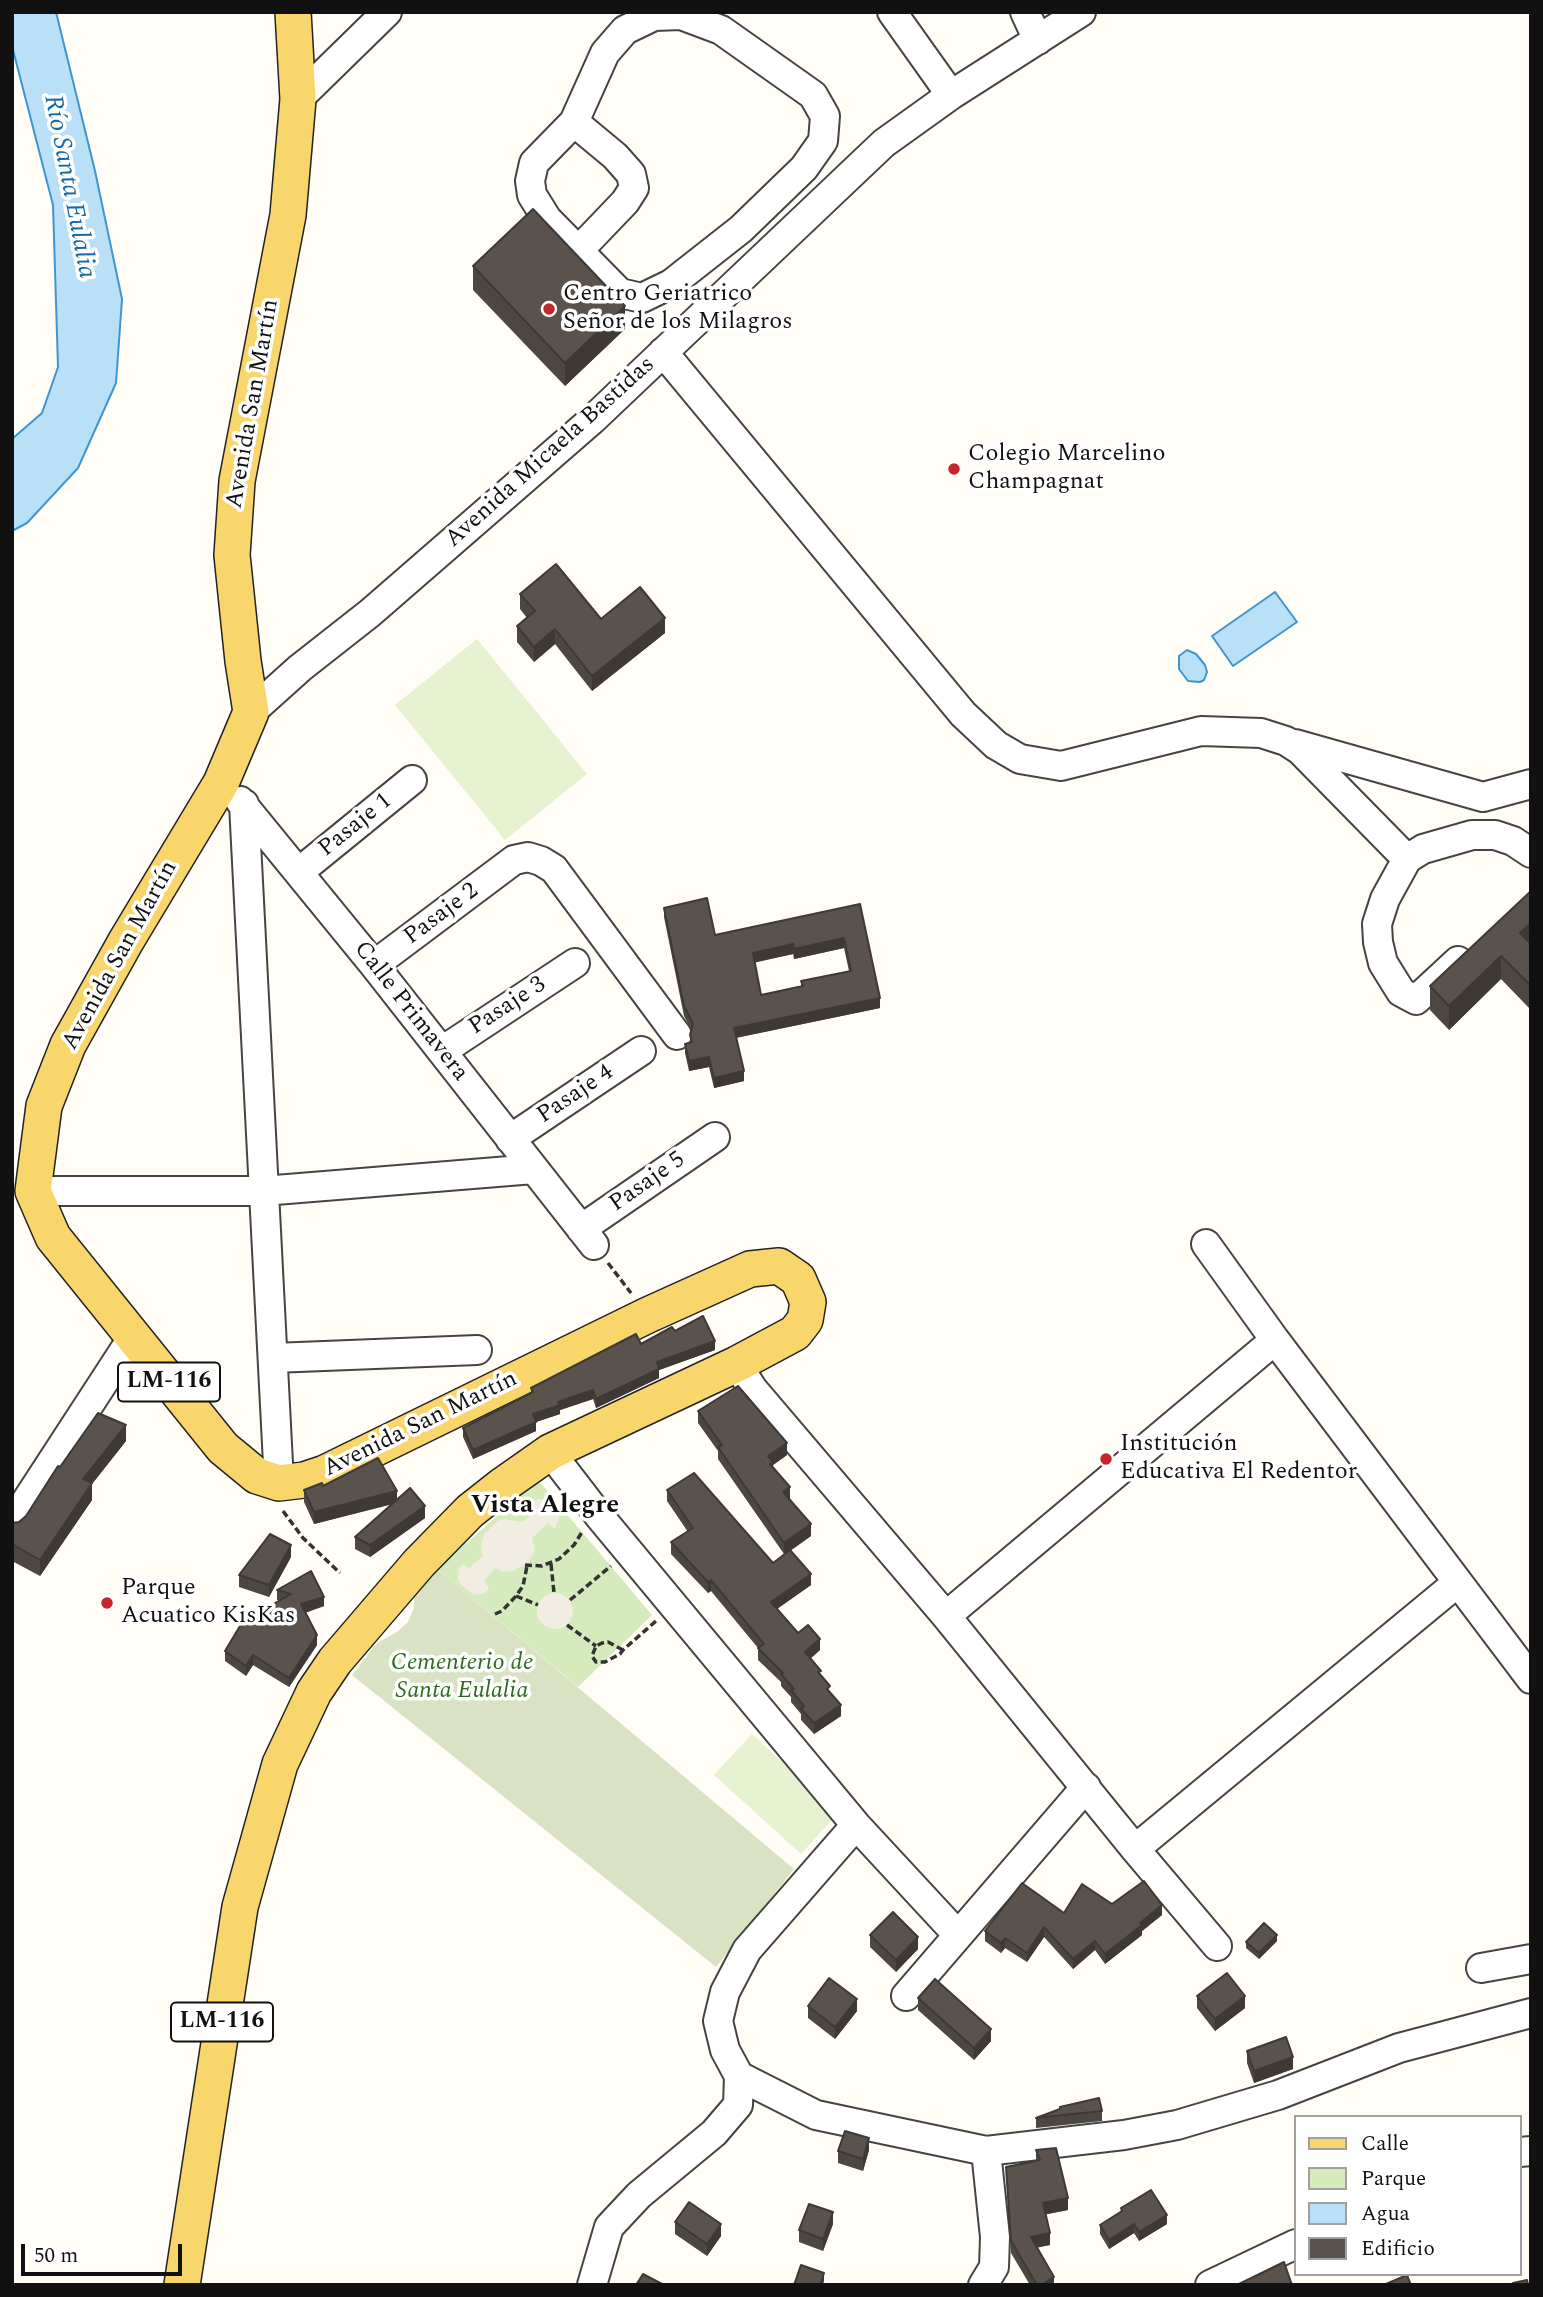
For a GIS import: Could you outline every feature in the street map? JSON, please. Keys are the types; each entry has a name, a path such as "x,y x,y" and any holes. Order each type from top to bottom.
{"main road":[{"name":"Avenida San Martín","path":"182,2285 240,1907 281,1764 314,1692 360,1631 419,1563 470,1511 550,1452 737,1364 794,1333 805,1320 808,1302 798,1279 779,1266 750,1269 648,1315 325,1473 304,1480 268,1479 223,1448 52,1237 33,1191 44,1106 68,1045 126,941 232,793 251,712 232,555 237,481 288,215 298,99 293,12"}],"street":[{"path":"298,99 387,12"},
{"path":"892,12 951,95"},
{"path":"1025,12 1038,40"},
{"name":"Avenida Micaela Bastidas","path":"251,712 300,668 370,613 592,420 884,143 951,95 1080,12"},
{"path":"681,15 721,30 813,94 825,116 823,141 804,168 741,229 671,284 642,298 620,293 547,219 532,195 530,181 534,163 574,122 605,53 625,30 654,16 681,15"},
{"path":"574,122 615,156 631,174 634,188 625,202 579,250"},
{"path":"741,229 768,253"},
{"path":"663,352 963,714 996,745 1020,759 1061,766 1201,731 1262,733 1483,797 1529,786"},
{"path":"1286,741 1300,751 1408,859"},
{"name":"Pasaje 1","path":"299,872 412,780"},
{"path":"232,793 263,1191 273,1358 268,1479"},
{"name":"Calle Primavera","path":"232,793 374,965 588,1237"},
{"path":"1474,946 1416,1000 1401,992 1383,962 1377,924 1385,899 1408,859 1423,849 1472,835 1495,835 1513,841 1531,853"},
{"name":"Pasaje 2","path":"374,965 514,860 528,858 541,861 555,869 677,1035"},
{"name":"Pasaje 3","path":"442,1051 575,963"},
{"name":"Pasaje 4","path":"510,1139 641,1051"},
{"name":"Pasaje 5","path":"588,1237 715,1137"},
{"path":"33,1191 263,1191 534,1169"},
{"path":"1206,1244 1275,1340 1531,1679"},
{"path":"12,1523 133,1337"},
{"path":"946,1616 1275,1340"},
{"path":"273,1358 477,1350"},
{"path":"737,1364 752,1388 946,1616 1217,1946"},
{"path":"550,1452 600,1517 856,1825 957,1934"},
{"path":"1135,1849 1458,1583"},
{"path":"906,1996 1086,1787"},
{"path":"592,2285 609,2227 639,2195 714,2133 738,2105 739,2076 725,2050 718,2021 725,1992 747,1950 856,1825"},
{"path":"1482,1968 1531,1958"},
{"path":"739,2076 816,2115 986,2151 1124,2135 1177,2125 1278,2095 1399,2048 1531,2013"},
{"path":"983,2285 994,2267 995,2237 986,2151"},
{"path":"1210,2285 1294,2245"}],"path":[{"path":"588,1237 648,1315"},
{"path":"268,1479 303,1538 340,1573"},
{"path":"495,1614 502,1611 523,1586 526,1566 551,1563 568,1552 579,1534 600,1517"},
{"path":"570,1600 628,1551"},
{"path":"551,1563 554,1593"},
{"path":"516,1596 538,1605"},
{"path":"623,1650 608,1642 596,1646 592,1656 596,1662 605,1662 623,1650 674,1605"},
{"path":"567,1625 596,1646"}],"green space":[{"path":"477,639 587,774 505,840 395,705"},
{"path":"538,1480 652,1615 578,1687 437,1569"},
{"name":"Cementerio de Santa Eulalia","path":"437,1569 794,1869 716,1967 352,1675 377,1643 397,1632 408,1622 414,1608 414,1596"},
{"path":"752,1734 838,1813 801,1854 714,1775"}],"shaded area":[{"path":"547,1500 558,1510 559,1517 555,1529 548,1523 532,1538 535,1550 528,1563 513,1571 503,1572 495,1568 484,1581 489,1588 486,1593 474,1595 460,1584 459,1568 463,1564 469,1568 483,1556 481,1547 484,1534 504,1519 522,1522 537,1509 530,1502"},
{"path":"555,1593 568,1598 573,1611 568,1624 555,1629 542,1624 537,1611 542,1598"}],"water":[{"name":"Río Santa Eulalia","path":"12,12 56,12 95,171 122,299 116,383 78,468 27,523 12,531 12,439 42,413 58,367 53,205 12,46"},
{"path":"1275,592 1297,622 1233,666 1212,636"},
{"path":"1187,650 1196,654 1205,665 1207,672 1204,680 1200,682 1188,681 1179,669 1179,656"}],"building":[{"name":"Centro Geriatrico Señor de los Milagros","path":"533,209 625,306 565,363 473,266"},
{"path":"556,564 601,619 640,587 665,618 592,676 555,629 534,647 517,626 535,611 520,594"},
{"path":"1531,891 1531,923 1520,933 1531,944 1531,986 1501,956 1449,1006 1430,986"},
{"path":"707,898 715,935 860,904 880,998 734,1028 744,1071 714,1078 709,1057 689,1061 685,1044 692,1042 690,1035 693,1023 684,1006 664,908","holes":["844,938 851,971 801,981 803,986 761,995 753,953 793,944 794,949"]},
{"path":"703,1316 715,1341 657,1362 659,1369 596,1399 593,1390 558,1402 560,1405 533,1414 536,1422 473,1450 463,1428 533,1392 531,1388 636,1334 641,1344 672,1327 675,1331"},
{"path":"738,1386 787,1443 768,1456 773,1462 770,1464 790,1487 783,1492 811,1524 784,1543 718,1447 722,1445 698,1411"},
{"path":"98,1413 126,1425 83,1479 92,1483 40,1560 12,1544 12,1523 19,1522 26,1516 58,1466 60,1467"},
{"path":"378,1458 397,1491 314,1512 304,1490 322,1483 323,1486"},
{"path":"694,1473 773,1563 790,1550 811,1574 771,1602 798,1633 808,1625 820,1639 805,1652 830,1686 827,1689 841,1705 814,1723 801,1709 804,1706 791,1690 794,1689 781,1674 783,1673 758,1648 764,1644 711,1580 708,1582 671,1542 693,1528 667,1490"},
{"path":"410,1488 425,1506 370,1545 355,1537"},
{"path":"270,1534 291,1545 269,1585 239,1575"},
{"path":"311,1571 324,1597 301,1604 317,1635 289,1678 253,1655 246,1666 225,1651 243,1621 291,1594 277,1590"},
{"path":"1144,1881 1162,1905 1140,1923 1142,1925 1105,1954 1095,1941 1073,1959 1044,1927 1027,1953 1005,1938 1001,1943 985,1931 1022,1883 1064,1913 1082,1884 1112,1904"},
{"path":"893,1912 918,1937 896,1960 870,1935"},
{"path":"1264,1923 1277,1935 1259,1953 1246,1942"},
{"path":"1227,1973 1245,1996 1215,2019 1197,1996"},
{"path":"829,1978 857,1999 835,2027 808,2006"},
{"path":"935,1979 991,2029 974,2048 918,1998"},
{"path":"1286,2037 1293,2057 1254,2071 1247,2051"},
{"path":"1099,2098 1102,2111 1036,2118 1060,2107"},
{"path":"845,2131 869,2138 863,2159 838,2151"},
{"path":"1056,2148 1068,2198 1043,2203 1050,2233 1031,2237 1054,2277 1037,2285 1011,2241 1006,2167 1040,2160 1036,2150"},
{"path":"1151,2190 1167,2215 1139,2232 1134,2224 1109,2240 1100,2225 1122,2211 1121,2208"},
{"path":"689,2202 721,2224 707,2244 675,2222"},
{"path":"809,2204 833,2212 823,2239 799,2230"},
{"path":"1284,2262 1292,2285 1237,2285"},
{"path":"801,2265 824,2273 820,2285 794,2285"},
{"path":"643,2274 662,2284 636,2285"},
{"path":"1407,2276 1411,2285 1386,2285"},
{"path":"1527,2280 1528,2285 1511,2285 1513,2283"}],"place":[{"name":"Centro Geriatrico Señor de los Milagros","path":"549,309"},
{"name":"Colegio Marcelino Champagnat","path":"954,469"},
{"name":"Institución Educativa El Redentor","path":"1106,1459"},
{"name":"Parque Acuatico KisKas","path":"107,1603"}],"district":[{"name":"Vista Alegre","path":"545,1507"}]}
